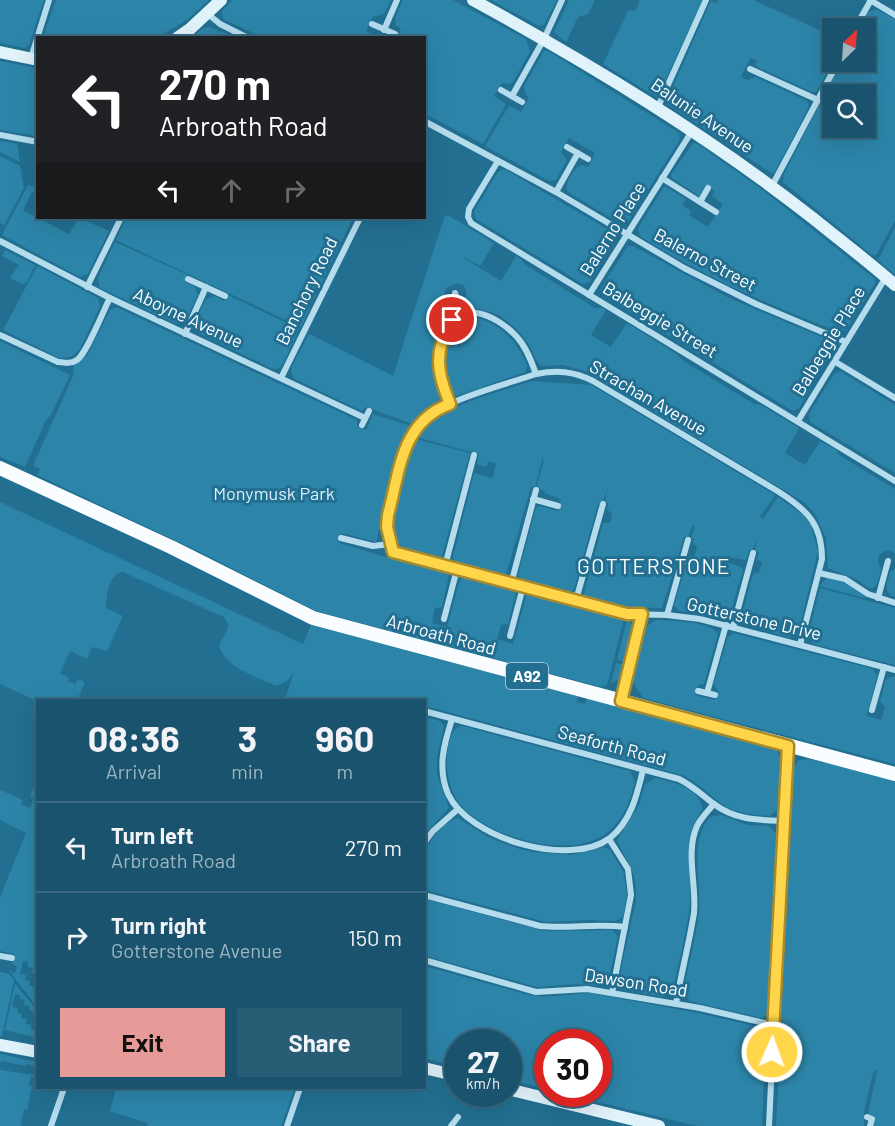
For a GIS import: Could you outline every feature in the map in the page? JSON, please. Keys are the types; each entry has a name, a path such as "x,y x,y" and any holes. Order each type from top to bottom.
{"main road":[{"name":"Arbroath Road","path":"0,468 161,542 313,618 895,774"}],"street":[{"path":"40,36 49,0"},
{"path":"180,36 190,30 221,0"},
{"path":"384,30 397,0"},
{"name":"Balunie Avenue","path":"473,0 544,39 693,130 772,186 891,281"},
{"path":"512,96 544,39 562,0"},
{"path":"658,107 706,0"},
{"path":"861,18 871,0 895,15"},
{"path":"208,14 219,24 244,36"},
{"path":"372,24 394,34"},
{"path":"0,52 34,59"},
{"path":"750,69 818,100"},
{"path":"772,186 833,72"},
{"path":"501,90 522,102"},
{"name":"Balerno Street","path":"426,122 556,192 684,268 756,304 846,342"},
{"name":"Balerno Place","path":"589,295 693,130"},
{"path":"0,135 36,142"},
{"path":"567,147 588,159"},
{"path":"556,192 578,153"},
{"name":"Balbeggie Street","path":"498,161 469,209 468,217 471,223 895,481"},
{"name":"Balerno Place","path":"662,178 716,212"},
{"path":"700,202 708,188"},
{"path":"87,287 121,219"},
{"name":"Banchory Road","path":"281,378 360,219"},
{"name":"Aboyne Avenue","path":"0,241 87,287 365,418"},
{"path":"188,279 225,296"},
{"name":"Balbeggie Place","path":"798,421 846,342 891,281"},
{"path":"185,334 206,287"},
{"path":"455,293 462,313"},
{"path":"0,335 58,362 75,361 84,351 110,298"},
{"path":"450,404 441,382 438,361 445,332 452,320 462,313 476,312 503,324 527,351 536,374"},
{"path":"834,361 895,398"},
{"name":"Strachan Avenue","path":"390,544 387,527 388,515 406,446 423,419 450,404 536,374 552,371 568,372 593,381 799,505 810,516 818,531 822,553 800,645"},
{"path":"362,425 369,411"},
{"path":"445,566 474,455"},
{"path":"511,584 536,490"},
{"path":"533,499 558,506"},
{"path":"576,600 603,504"},
{"path":"600,515 609,517"},
{"name":"Gotterstone Drive","path":"341,538 373,546 390,544 393,552 627,614 700,619 895,670"},
{"path":"667,615 688,540"},
{"path":"686,549 695,552"},
{"path":"733,627 753,553"},
{"path":"878,598 888,561"},
{"path":"444,620 457,569"},
{"path":"819,573 845,579 878,598 895,603"},
{"path":"510,636 523,587"},
{"path":"621,701 642,614"},
{"path":"707,693 726,625"},
{"path":"872,710 884,668"},
{"path":"699,691 715,695"},
{"name":"Seaforth Road","path":"426,712 688,784 714,804 738,817 783,821"},
{"path":"452,719 441,762 443,779 449,795 469,820 483,829 521,845 580,849 609,838 629,815 635,803 643,770"},
{"path":"769,1126 788,746"},
{"path":"675,1004 693,915 695,887 693,839 697,827 714,804"},
{"path":"426,840 458,809"},
{"path":"609,838 622,858 631,883 631,895 612,993"},
{"path":"426,896 540,926 555,928 599,924 625,927"},
{"path":"0,956 12,958"},
{"name":"Dawson Road","path":"426,961 536,992 587,988 774,1025"},
{"path":"0,1044 36,1052"},
{"path":"426,1068 444,1073"},
{"path":"51,1126 64,1089"},
{"path":"287,1126 300,1089"},
{"path":"522,1092 659,1126"},
{"path":"451,1126 458,1117"},
{"path":"867,1117 872,1119 870,1126"}],"green space":[{"path":"0,0 44,0 29,45 25,48 0,43"},
{"path":"56,0 209,0 187,20 160,36 43,36"},
{"path":"232,0 391,0 383,14 373,16 366,31 376,36 260,36 223,19 222,12"},
{"path":"403,0 453,0 526,39 530,52 513,82 502,83 494,96 506,104 483,144 426,115 426,36 398,36 401,29 396,25 395,18"},
{"path":"491,0 557,0 544,25 539,26"},
{"path":"569,0 595,0 588,14 578,17 566,42 554,32"},
{"path":"640,0 703,0 658,95 655,96 603,64 628,11 636,10"},
{"path":"718,0 753,0 822,31 822,72 827,72 816,92 759,68 756,65 757,60 750,58 741,77 748,80 755,77 807,101 809,107 775,172 771,173 667,104 711,1 716,3"},
{"path":"876,9 895,19 895,221 876,255 872,255 783,182 784,174 822,99 822,138 876,138 876,84 830,84 836,72 876,72 876,18 863,18 866,13"},
{"path":"209,27 232,36 193,36"},
{"path":"544,51 548,51 679,133 680,139 628,222 620,223 569,193 567,183 570,177 577,167 582,165 588,167 595,153 569,138 561,152 567,160 556,180 549,181 485,146 509,106 521,112 529,97 525,94 524,86"},
{"path":"0,61 36,68 36,136 0,130"},
{"path":"0,141 17,144 20,162 0,152"},
{"path":"693,143 760,188 875,279 875,283 846,330 839,332 737,289 640,236 638,228 664,187 686,199 682,205 691,211 689,215 708,227 723,204 712,196 715,191 706,185 699,196 672,178 671,175"},
{"path":"0,156 20,166 24,188 4,225 0,223"},
{"path":"506,170 614,233 616,241 590,282 583,284 476,219 474,211 498,172"},
{"path":"28,185 36,188 36,194 32,192 23,210 36,217 36,219 69,234 78,219 109,231 88,274 80,277 2,235"},
{"path":"445,215 494,243 480,266 464,258 501,281 516,256 524,264 595,308 606,310 591,335 611,347 627,323 754,404 761,405 799,428 785,453 805,465 820,441 895,489 895,554 890,550 883,552 879,557 878,562 881,569 877,584 873,588 868,588 858,580 828,568 826,538 814,512 804,502 585,371 563,365 541,366 523,337 506,320 497,314 465,305 463,300 467,294 464,286 458,283 446,288 444,295 448,304 453,304 455,307 440,331 434,352 434,374 440,399 412,424 366,407 362,411 293,378 291,368 309,334 393,376"},
{"path":"126,219 353,219 314,299 299,292 297,299 311,305 288,321 116,240"},
{"path":"895,227 895,275 878,260"},
{"path":"115,242 188,275 185,282 194,286 198,295 185,321 177,324 100,288 98,278"},
{"path":"628,246 633,246 729,298 831,341 834,349 799,408 791,410 605,297 600,289"},
{"path":"5,250 35,265 26,283 22,284 10,278 19,265 2,256"},
{"path":"37,266 98,298 100,306 80,349 66,358 59,358 3,330"},
{"path":"228,295 299,329 282,366 277,369 271,368 198,333 196,321 206,299 214,296 224,301"},
{"name":"Monymusk Park","path":"116,307 357,420 357,425 366,430 373,414 411,426 402,444 376,542 342,533 339,543 420,567 421,565 449,572 442,607 435,608 432,623 447,627 460,580 464,577 513,589 516,593 508,624 501,625 497,639 513,644 526,597 531,594 624,619 607,685 601,687 316,611 202,553 37,475 40,469 33,466 73,376 74,364 87,356 110,310"},
{"path":"310,308 301,327 289,322"},
{"path":"474,317 492,324 507,335 519,349 527,366 525,372 457,396 445,382 444,350 456,323 462,319"},
{"path":"0,341 70,375 25,467 0,457"},
{"path":"840,371 895,405 895,473 810,422 809,414 834,374"},
{"path":"531,381 591,385 775,495 760,517 763,519 778,497 803,515 811,526 818,551 798,634 790,638 742,623 752,576 759,573 762,563 757,559 759,552 755,551 757,540 752,551 749,550 746,560 728,557 729,563 743,569 729,618 679,611 674,605 688,559 694,557 697,547 693,543 694,539 691,538 695,526 693,525 688,537 684,537 662,608 625,607 586,598 584,594 603,523 610,523 612,514 607,509 608,503 605,502 608,487 603,501 598,504 574,589 571,592 522,581 518,575 536,508 539,506 558,511 561,499 536,488 544,460 542,459 535,488 531,487 506,575 456,563 453,557 474,473 493,478 496,464 488,461 486,467 477,464 479,454 416,437 426,426 453,409"},
{"path":"415,439 470,453 440,558 399,549 393,535 394,510"},
{"path":"0,502 303,644 311,625 578,696 577,702 585,704 587,698 771,747 781,758 777,810 770,816 740,812 725,806 682,775 426,706 426,699 285,699 294,672 287,681 277,686 235,666 223,654 219,646 228,628 224,617 123,572 111,581 108,592 106,608 123,616 107,651 92,647 87,659 70,651 60,673 75,684 78,679 85,682 77,699 36,701 0,684"},
{"path":"895,569 895,597 888,593 887,587 890,572"},
{"path":"827,578 848,584 865,598 819,586"},
{"path":"820,588 895,608 895,665 813,644 808,636"},
{"path":"627,620 634,626 626,662 617,660"},
{"path":"656,620 699,624 707,626 718,634 704,684 698,685 695,695 715,700 718,691 714,684 728,637 733,633 873,669 877,676 867,716 881,720 885,706 880,702 886,679 895,676 895,764 643,698 632,681 647,626"},
{"path":"616,663 625,665 621,679 611,683"},
{"path":"426,717 440,721 444,726 437,757 437,775 449,808 426,833"},
{"path":"462,726 630,771 635,781 625,811 611,830 604,835 589,842 571,845 532,842 495,830 479,821 460,805 449,781 448,747 454,731"},
{"path":"809,759 895,779 895,1126 874,1126 868,1113 878,1068 873,1073 864,1112 864,1126 776,1126 794,767 798,760"},
{"path":"656,778 685,787 696,795 703,809 691,832 689,843 690,903 683,946 673,989 663,997 624,990 619,979 636,900 636,889 631,867 617,840 639,805 645,784"},
{"path":"36,783 36,962 33,960 36,964 36,974 32,973 33,968 28,967 28,962 23,961 20,974 26,975 25,980 30,981 29,985 34,987 36,1006 10,972 10,970 15,973 17,966 12,964 14,954 0,951 0,897 26,833 0,820 0,790 23,800 21,804 30,808 34,798 30,796"},
{"path":"722,815 747,825 768,826 776,833 767,1015 762,1018 689,1001 683,991 699,912 697,863 699,839 710,817"},
{"path":"458,818 488,837 534,852 572,855 603,847 610,850 623,871 627,895 623,916 616,921 546,922 426,890 426,849 438,832"},
{"path":"426,899 545,931 612,930 618,937 609,979 600,986 576,984 537,987 426,956"},
{"path":"426,967 525,994 543,997 589,993 698,1013 766,1029 762,1126 697,1126 612,1105 612,1029 534,1029 534,1086 522,1083 522,1029 444,1029 444,1063 426,1058"},
{"path":"0,972 9,974 14,980 2,1036 0,1036"},
{"path":"15,984 36,1009 36,1017 33,1016 34,1012 29,1010 30,1006 24,1005 25,1000 15,994 12,1007 18,1008 17,1012 22,1014 21,1018 27,1019 26,1024 31,1025 31,1029 36,1031 36,1043 33,1042 34,1037 5,1030"},
{"path":"0,1054 36,1062 36,1066 2,1061 0,1063"},
{"path":"0,1070 35,1075 31,1077 29,1085 32,1086 21,1126 0,1126"},
{"path":"116,1089 295,1089 281,1126 147,1126 148,1123 110,1111"}],"district":[{"name":"GOTTERSTONE","path":"654,567"}],"route":[{"path":"452,320 445,332 438,361 439,375 450,404 423,419 406,446 388,515 387,527 393,552 627,614 642,614 621,701 788,746 772,1052"}]}
